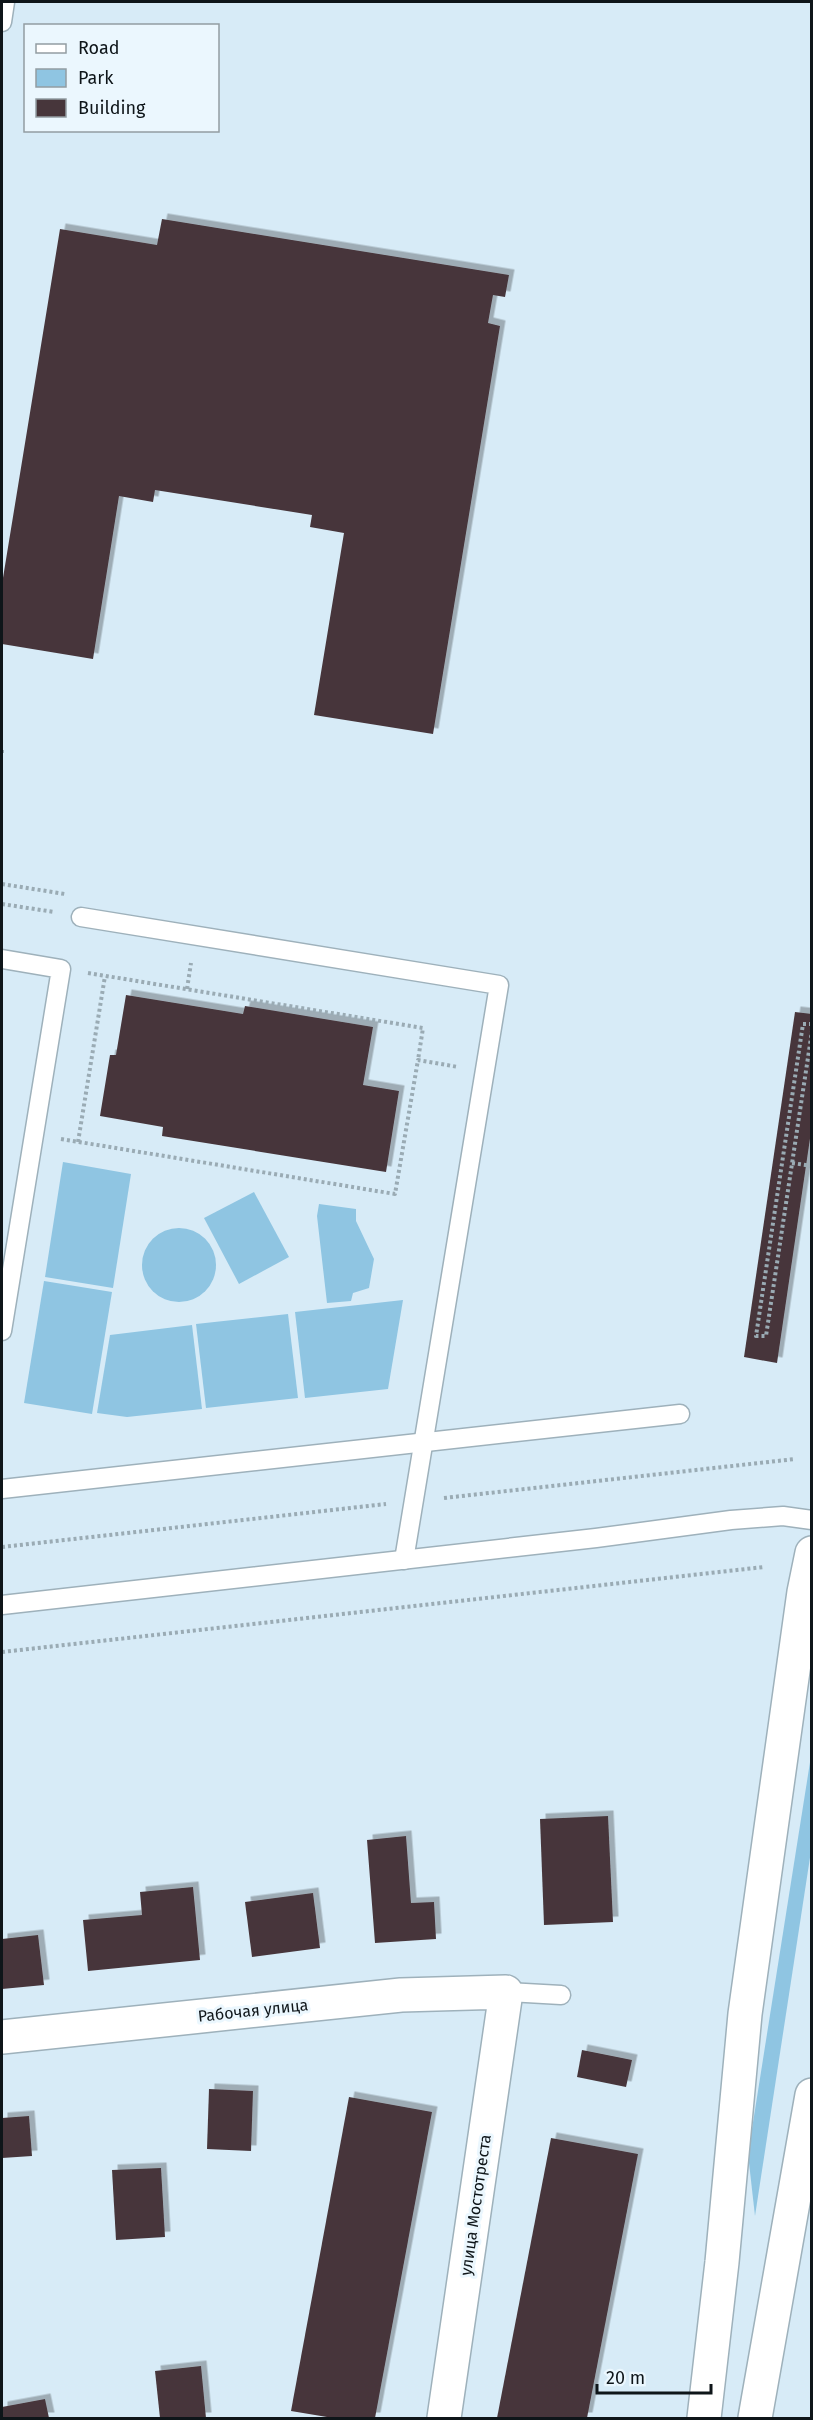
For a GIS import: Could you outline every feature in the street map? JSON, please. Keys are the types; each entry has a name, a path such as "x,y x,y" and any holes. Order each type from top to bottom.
{"street":[{"path":"704,2418 722,2262 745,2014 804,1592 812,1553"},
{"name":"Рабочая улица","path":"2,2037 401,1995 506,1992"},
{"name":"улица Мостотреста","path":"444,2418 506,1992"},
{"path":"755,2418 812,2094"}],"lane":[{"path":"2,22 5,2"},
{"path":"81,917 499,986 404,1560"},
{"path":"2,959 61,969 2,1331"},
{"path":"2,1489 681,1414"},
{"path":"2,1605 404,1560 731,1520 783,1516 812,1520"},
{"path":"506,1992 561,1995"}],"path":[{"path":"2,753 3,747"},
{"path":"2,884 68,894"},
{"path":"2,904 81,917"},
{"path":"34,1135 395,1194 423,1028 84,973"},
{"path":"78,1142 105,976"},
{"path":"812,1024 803,1024 756,1336 766,1336 812,1031"},
{"path":"418,1060 484,1071"},
{"path":"792,1163 812,1166"},
{"path":"2,1652 764,1567"}],"green space":[{"path":"63,1162 131,1174 113,1288 45,1277"},
{"path":"254,1192 289,1257 239,1284 204,1218"},
{"path":"319,1204 356,1209 356,1221 374,1259 369,1288 353,1293 351,1301 327,1303 317,1216"},
{"path":"179,1228 193,1231 205,1239 213,1251 216,1265 213,1279 205,1291 193,1299 179,1302 165,1299 153,1291 145,1279 142,1265 145,1251 153,1239 165,1231"},
{"path":"44,1281 112,1292 92,1414 24,1403"},
{"path":"403,1300 388,1389 305,1398 295,1312"},
{"path":"288,1314 298,1398 206,1408 196,1324"},
{"path":"192,1325 202,1409 127,1417 97,1413 110,1335"},
{"path":"811,1756 811,1851 755,2216 748,2154"}],"building":[{"path":"162,219 509,275 505,297 493,295 488,323 500,326 433,734 314,715 344,533 310,527 312,515 155,490 153,502 119,496 93,659 2,644 2,584 60,229 157,245"},
{"path":"126,995 243,1014 245,1006 373,1027 363,1085 399,1091 386,1172 162,1136 163,1127 100,1116 110,1055 116,1055"},
{"path":"795,1012 812,1014 812,1125 777,1363 744,1357"},
{"path":"608,1816 613,1922 544,1925 540,1819"},
{"path":"406,1836 411,1903 434,1902 436,1939 375,1943 367,1840"},
{"path":"193,1887 200,1960 88,1971 83,1920 142,1915 140,1892"},
{"path":"313,1893 320,1948 252,1957 245,1902"},
{"path":"38,1935 44,1985 2,1989 2,1939"},
{"path":"582,2050 632,2060 626,2087 577,2077"},
{"path":"209,2089 253,2091 251,2151 207,2149"},
{"path":"349,2097 432,2112 375,2418 333,2418 291,2411"},
{"path":"29,2116 32,2156 2,2158 2,2118"},
{"path":"551,2138 638,2154 587,2418 497,2418"},
{"path":"161,2168 165,2237 116,2240 112,2170"},
{"path":"201,2366 206,2418 160,2418 155,2371"},
{"path":"45,2399 49,2418 2,2418 2,2407"}]}
